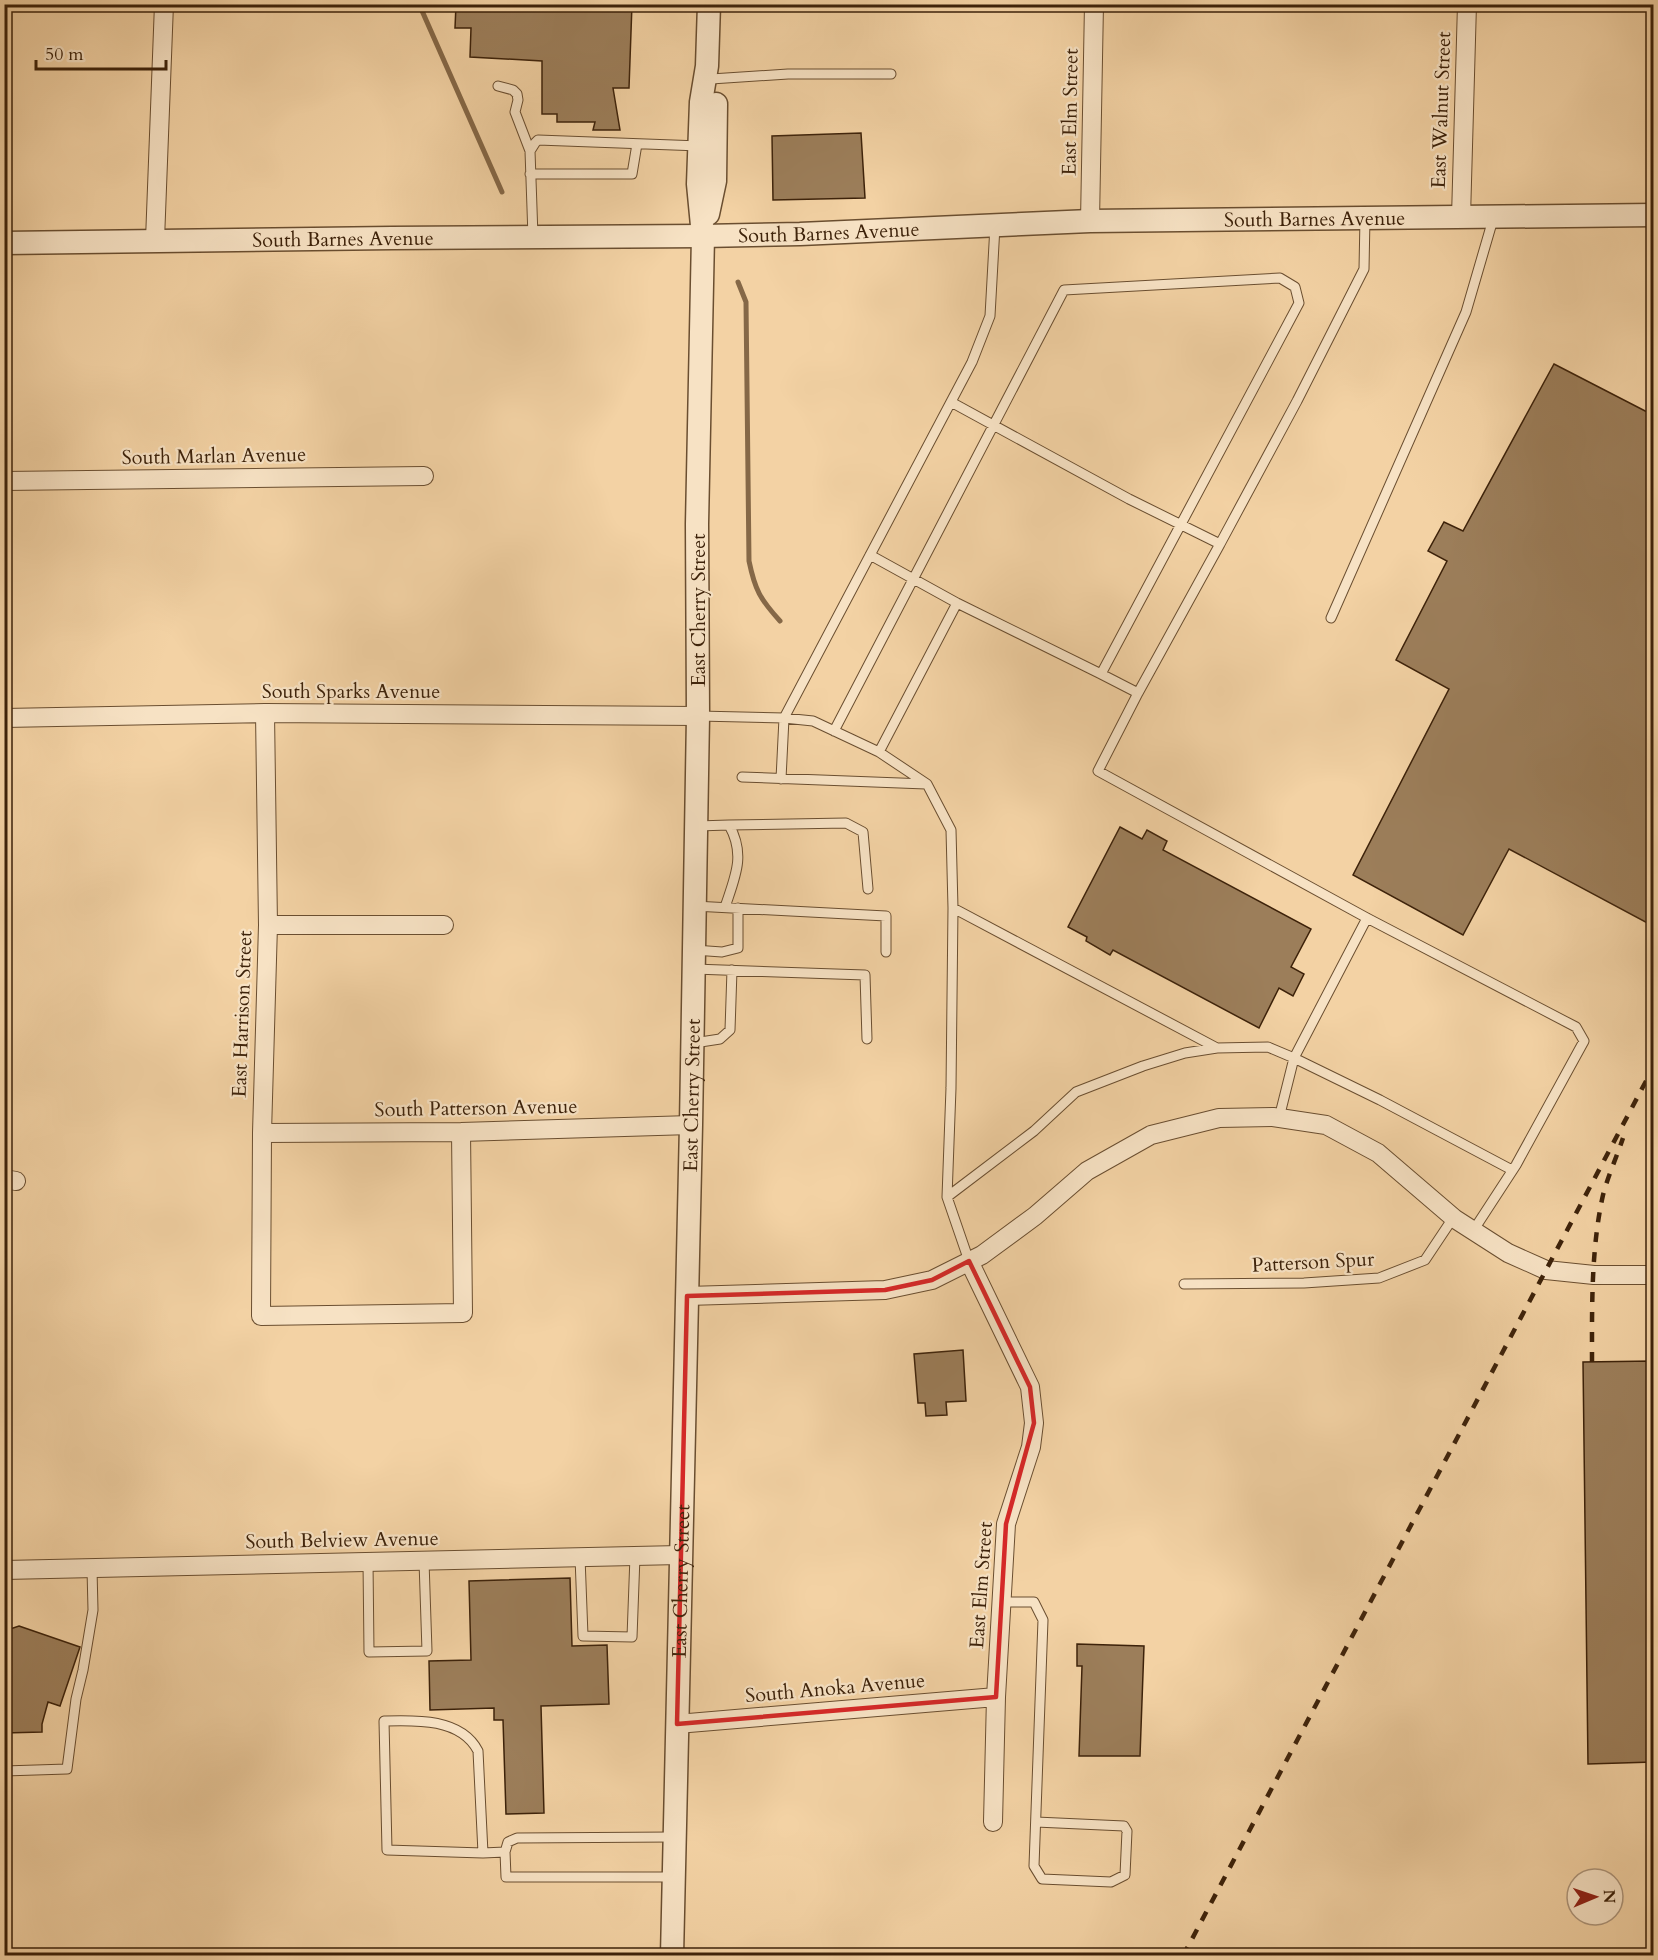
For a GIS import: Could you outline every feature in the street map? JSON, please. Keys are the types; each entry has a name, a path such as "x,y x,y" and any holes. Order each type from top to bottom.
{"street":[{"path":"155,240 164,4"},
{"name":"East Cherry Street","path":"672,1956 698,716 698,524 703,236 698,184 701,102 709,72 709,4"},
{"name":"East Elm Street","path":"1090,221 1094,4"},
{"name":"East Walnut Street","path":"1461,217 1467,4"},
{"name":"East Cherry Street","path":"703,236 715,181 717,102 709,72"},
{"name":"South Barnes Avenue","path":"5,243 703,236 1090,221 1653,215"},
{"path":"4,249 5,243"},
{"name":"South Marlan Avenue","path":"4,481 424,476"},
{"name":"South Sparks Avenue","path":"4,718 265,712 698,716"},
{"name":"East Harrison Street","path":"265,712 267,925 262,1133 261,1316 463,1313 461,1132"},
{"path":"267,925 444,926"},
{"path":"687,1296 885,1290 932,1280 982,1255 1035,1216 1088,1171 1151,1135 1219,1118 1279,1118 1326,1125 1378,1153 1453,1218 1508,1253 1546,1270 1594,1275 1653,1275"},
{"name":"South Patterson Avenue","path":"262,1133 461,1132 691,1125"},
{"name":"East Elm Street","path":"969,1261 1030,1387 1034,1422 1031,1447 1006,1524 996,1697 993,1822"},
{"name":"South Belview Avenue","path":"4,1570 368,1571 424,1561 680,1555"},
{"name":"South Anoka Avenue","path":"677,1724 996,1697"}],"lane":[{"path":"709,72 891,74"},
{"path":"498,86 513,90 517,94 515,112 530,151 533,237"},
{"path":"530,151 538,140 700,146"},
{"path":"530,174 632,174 637,144"},
{"path":"1331,618 1466,312 1494,216"},
{"path":"1365,218 1364,269 1297,401 1098,771 1367,918 1576,1027 1584,1041 1512,1170 1473,1231"},
{"path":"781,779 784,717 972,362 990,316 995,225"},
{"path":"834,731 1064,290 1280,278 1295,286 1299,303 1101,674"},
{"path":"951,402 1220,544"},
{"path":"870,555 957,603 1138,693"},
{"path":"879,752 957,603"},
{"path":"698,716 784,717 813,721 879,752 927,784 951,830 953,908 947,1197 969,1261"},
{"path":"742,777 927,784"},
{"path":"696,826 846,823 863,832 868,890"},
{"path":"725,907 738,867 737,839 729,825"},
{"path":"694,906 886,916 886,952"},
{"path":"694,959 738,948 738,908"},
{"path":"953,908 1217,1048"},
{"path":"1279,1118 1294,1058 1367,918"},
{"path":"694,959 732,970 866,975 867,1039"},
{"path":"692,1043 720,1039 730,1030 732,970"},
{"path":"947,1197 1034,1131 1076,1092 1143,1066 1185,1053 1217,1048 1268,1047 1380,1100 1512,1170"},
{"name":"Patterson Spur","path":"1184,1284 1304,1283 1379,1278 1425,1260 1453,1218"},
{"path":"580,1557 583,1636 632,1637 635,1556"},
{"path":"368,1571 369,1652 427,1651 424,1561"},
{"path":"4,1771 67,1769 76,1699 93,1610 92,1569"},
{"path":"1001,1602 1034,1602 1042,1620 1034,1866 1042,1879 1111,1882 1125,1875 1127,1830 1124,1826 1036,1822"},
{"path":"483,1853 478,1751 474,1743 470,1738 453,1729 434,1722 384,1721 387,1850 483,1853 505,1852"},
{"path":"674,1877 506,1877 505,1852 508,1842 517,1838 675,1837"}],"highlighted area":[{"path":"969,1261 1030,1387 1034,1423 1006,1524 996,1697 677,1724 687,1296 885,1290 932,1280"}],"building":[{"path":"549,4 632,4 629,88 613,88 620,130 593,130 595,122 557,122 557,114 542,114 542,61 470,57 471,28 455,28 456,5 549,8"},
{"path":"861,133 865,198 773,200 772,136"},
{"path":"1554,364 1653,415 1653,926 1509,849 1463,935 1353,875 1449,689 1396,660 1447,561 1428,551 1444,522 1463,531"},
{"path":"1120,827 1142,839 1147,830 1167,841 1163,850 1311,929 1291,967 1304,974 1293,996 1279,988 1259,1028 1113,950 1110,955 1086,941 1087,937 1068,927"},
{"path":"963,1350 966,1401 946,1402 947,1415 926,1416 925,1403 918,1403 914,1354"},
{"path":"1653,1361 1653,1762 1588,1764 1583,1362"},
{"path":"570,1578 572,1646 607,1645 609,1704 541,1706 544,1813 506,1814 503,1720 494,1720 494,1708 430,1710 429,1661 471,1660 469,1581"},
{"path":"19,1626 80,1647 60,1706 48,1702 42,1732 4,1733 4,1631"},
{"path":"1077,1644 1144,1646 1140,1756 1079,1756 1082,1666 1077,1666"}],"waterway":[{"path":"419,4 502,192"},
{"path":"738,282 746,302 749,561 759,594 780,621"}],"railway":[{"path":"1183,1956 1654,1066"},
{"path":"1592,1362 1596,1236 1603,1195 1623,1138"}]}
